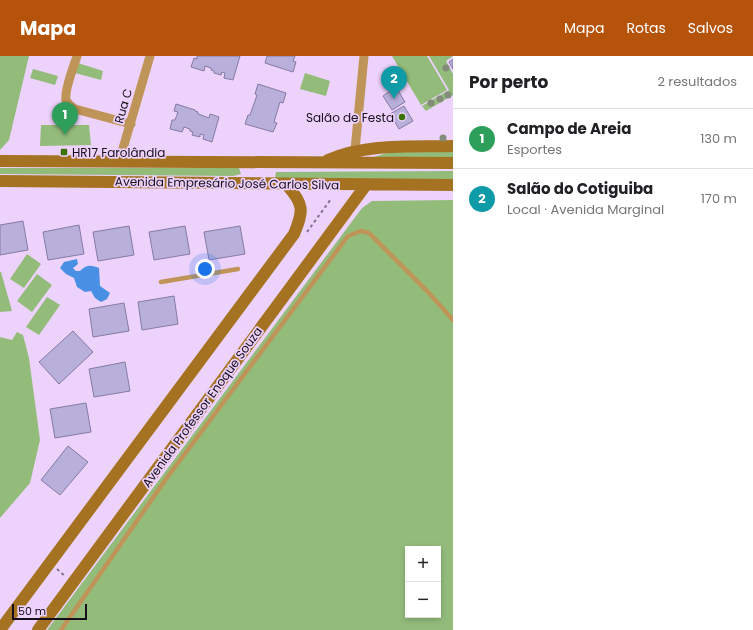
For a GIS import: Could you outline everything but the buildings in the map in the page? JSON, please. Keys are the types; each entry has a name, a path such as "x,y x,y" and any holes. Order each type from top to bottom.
{"main road":[{"path":"323,162 355,150 453,146"},
{"name":"Avenida Empresário José Carlos Silva","path":"0,161 453,163"},
{"name":"Avenida Empresário José Carlos Silva","path":"0,181 453,185"},
{"path":"0,630 294,234 301,218 301,208 298,198 286,184"},
{"name":"Avenida Professor Enoque Souza","path":"38,630 366,185"}],"street":[{"path":"77,56 67,92 66,99 68,103 75,109 131,124"},
{"name":"Rua C","path":"119,162 150,56"},
{"path":"355,150 364,56"}],"lane":[{"path":"61,630 166,479 348,236 361,231 369,233 429,293 453,320"},
{"path":"161,282 238,270"}],"path":[{"path":"50,562 65,577 74,580"}],"green space":[{"path":"0,56 29,56 9,140 0,150"},
{"path":"392,56 427,56 447,90 421,105"},
{"path":"429,56 453,56 446,61 453,74 453,95 426,111 422,106 449,90"},
{"path":"78,63 103,71 101,80 75,73"},
{"path":"33,69 58,76 55,85 30,78"},
{"path":"305,73 330,81 326,96 300,89"},
{"path":"41,125 89,125 91,145 40,146"},
{"path":"453,151 453,158 371,158 389,152"},
{"path":"0,168 239,168 241,174 233,176 0,174"},
{"path":"453,171 453,180 275,178 276,172"},
{"path":"453,200 453,630 47,630 362,208 372,201"},
{"path":"27,254 41,264 24,288 10,279"},
{"path":"1,272 12,311 0,312"},
{"path":"37,274 52,285 32,312 17,301"},
{"path":"47,297 60,305 39,335 26,327"},
{"path":"17,332 23,335 29,358 40,440 30,483 0,518 0,337 12,340"}],"water":[{"path":"77,259 78,264 73,268 76,271 80,271 89,266 99,268 100,286 110,293 107,299 101,302 95,298 91,291 85,292 77,287 74,278 66,274 60,268 64,262"}],"place":[{"name":"Salão do Cotiguiba","path":"394,99"},
{"name":"Salão de Festa","path":"402,117"},
{"name":"Campo de Areia","path":"65,135"},
{"name":"HR17 Farolândia","path":"64,152"}]}
